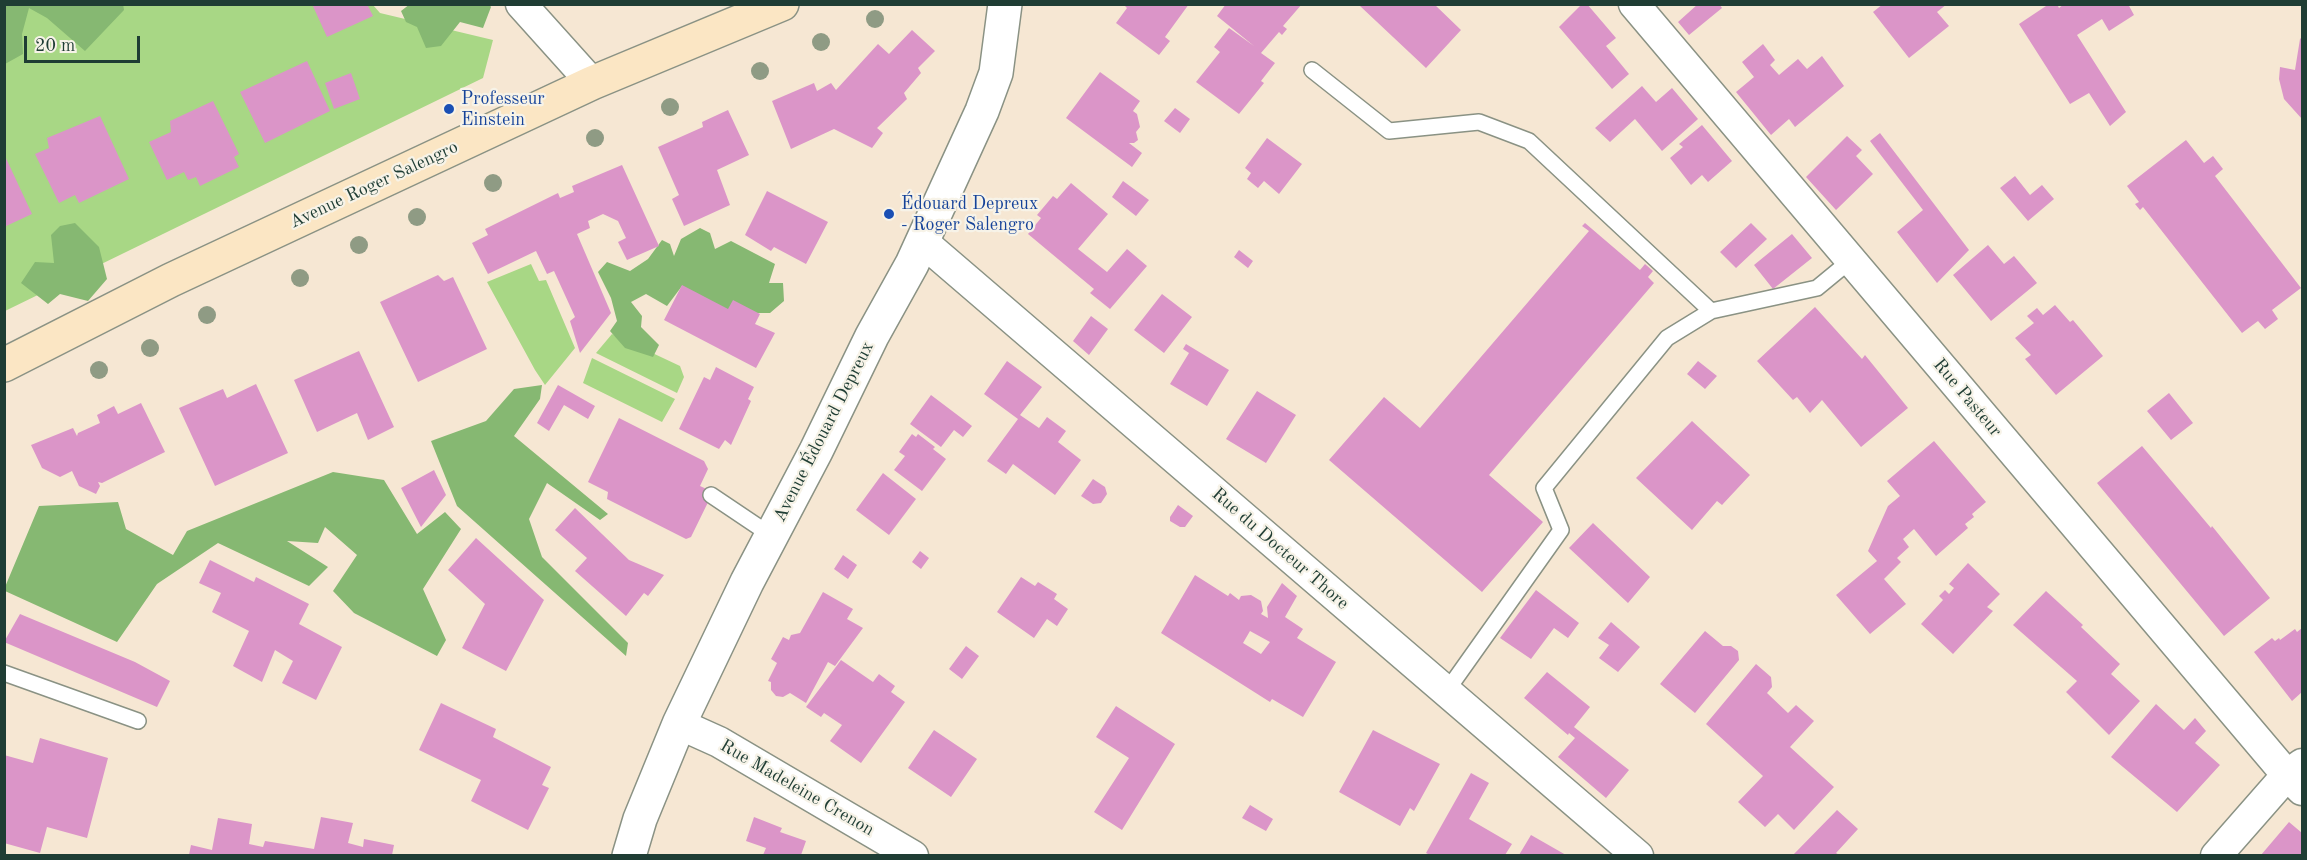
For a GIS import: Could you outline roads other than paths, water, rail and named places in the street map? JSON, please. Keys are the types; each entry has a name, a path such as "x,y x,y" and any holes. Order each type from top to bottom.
{"main road":[{"name":"Avenue Roger Salengro","path":"4,365 42,347 100,314 592,83 782,4"}],"street":[{"path":"521,4 592,83"},
{"name":"Avenue Édouard Depreux","path":"629,855 640,819 679,724 872,336 922,242 982,111 996,73 1005,4"},
{"name":"Rue Pasteur","path":"1634,4 1851,260 2297,776"},
{"name":"Rue du Docteur Thore","path":"922,242 1638,855"},
{"name":"Rue Madeleine Crenon","path":"679,724 719,742 913,855"},
{"path":"2216,855 2297,776"}],"lane":[{"path":"1312,70 1389,130 1479,122 1529,141 1711,311"},
{"path":"1446,692 1561,530 1544,488 1667,338 1711,311 1817,288 1851,260"},
{"path":"711,495 772,536"},
{"path":"4,673 138,721"}],"place":[{"name":"Professeur Einstein","path":"449,109"},
{"name":"Édouard Depreux - Roger Salengro","path":"889,214"}]}
